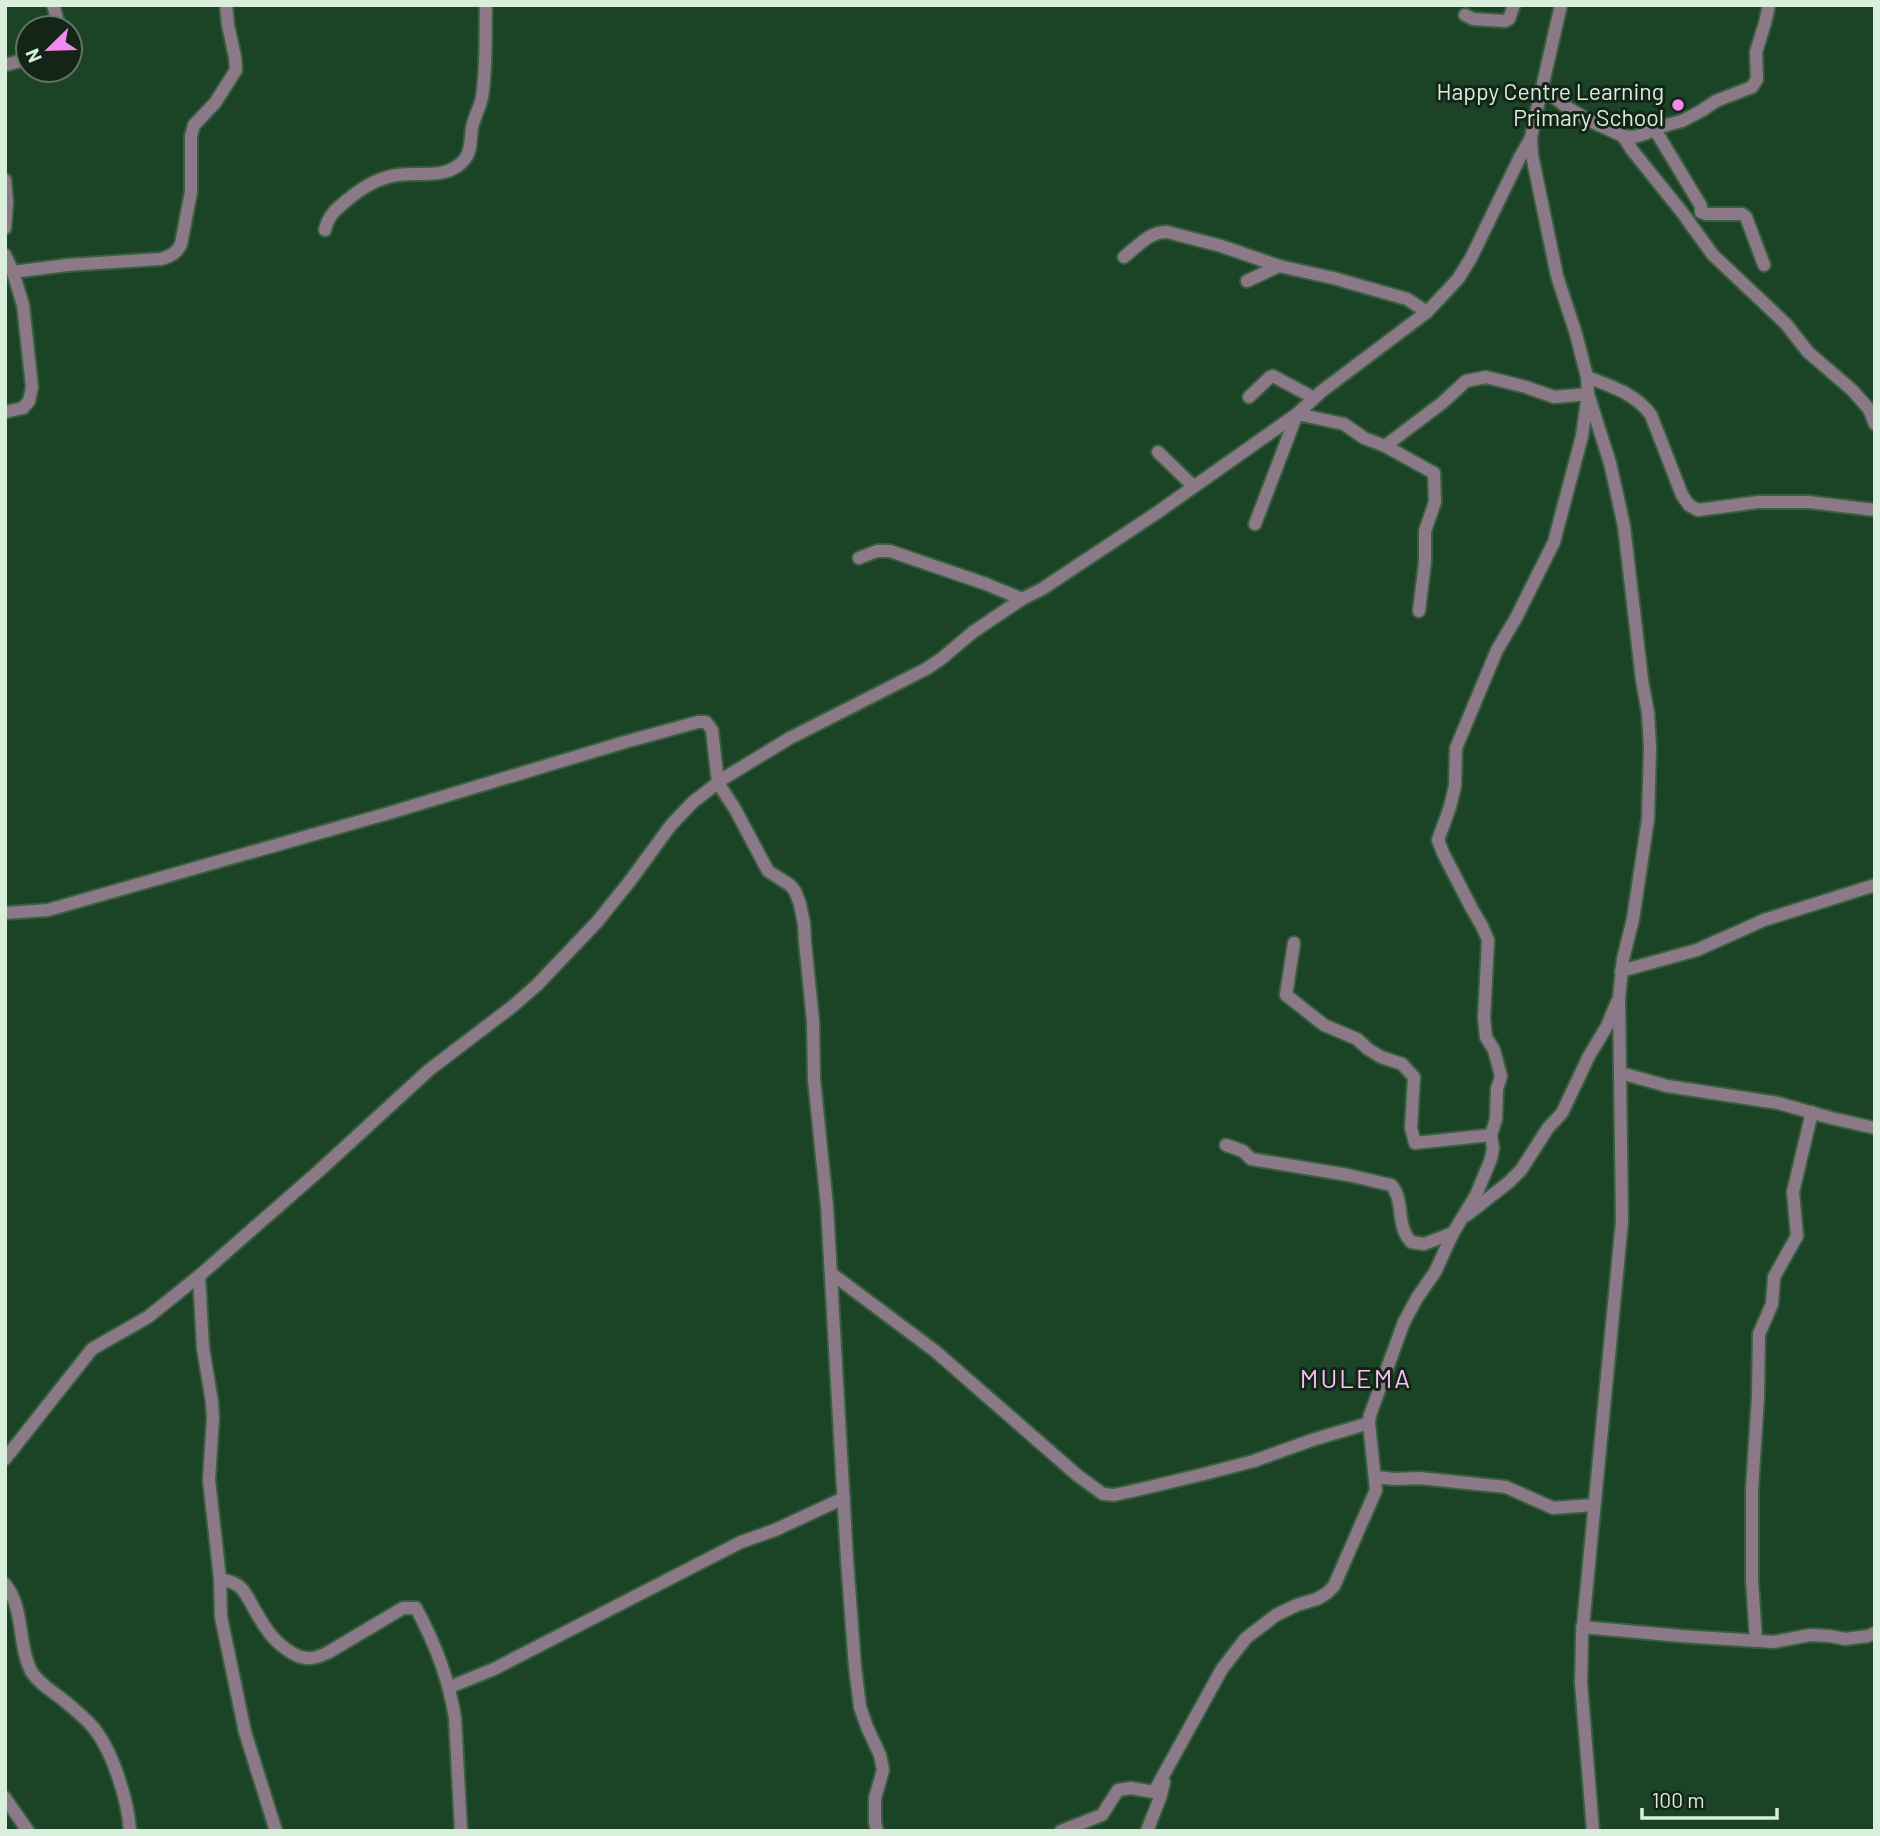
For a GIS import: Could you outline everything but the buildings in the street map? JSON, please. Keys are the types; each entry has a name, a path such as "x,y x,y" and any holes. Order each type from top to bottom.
{"street":[{"path":"13,272 67,265 161,259 169,257 179,249 191,192 191,136 194,125 215,103 236,70 226,5"},
{"path":"325,230 334,211 363,188 401,174 445,172 467,157 472,126 482,98 486,5"},
{"path":"1465,15 1473,19 1505,21 1509,19 1514,5"},
{"path":"5,1459 92,1349 148,1317 199,1276 429,1070 537,985 597,922 671,825 693,802 755,758 941,659 973,632 1157,512 1297,414 1427,312 1458,279 1471,258 1531,138 1561,5"},
{"path":"1542,88 1568,108 1623,136 1634,137 1682,121 1716,101 1752,87 1757,79 1756,52 1769,5"},
{"path":"1652,129 1701,206 1701,212 1742,214 1746,218 1764,265"},
{"path":"1623,136 1713,256 1786,324 1808,352 1852,390 1869,410 1875,424"},
{"path":"1061,1831 1102,1815 1118,1790 1131,1787 1154,1792 1222,1669 1246,1639 1276,1615 1317,1599 1334,1586 1376,1490 1370,1415 1404,1322 1435,1272 1453,1233 1476,1195 1490,1160 1497,1089 1501,1076 1493,1050 1486,1038 1484,1019 1488,940 1438,839 1455,786 1457,748 1497,650 1554,542 1582,436 1588,394 1587,377 1576,334 1557,276 1539,193 1531,138"},
{"path":"5,180 5,228"},
{"path":"1124,257 1153,234 1167,232 1221,246 1279,266 1406,299 1427,312"},
{"path":"5,255 23,305 32,387 29,401 23,408 5,412"},
{"path":"1247,281 1279,266"},
{"path":"1250,397 1273,376 1314,398"},
{"path":"1385,446 1442,403 1466,381 1486,377 1554,397 1588,394"},
{"path":"1587,377 1619,389 1644,405 1651,415 1682,495 1689,505 1698,510 1759,502 1808,502 1875,510"},
{"path":"1588,394 1610,463 1624,526 1650,748 1648,819 1633,919 1621,971 1619,998 1622,1221 1582,1626 1581,1683 1593,1831"},
{"path":"1297,414 1344,424 1364,438 1434,472 1435,502 1425,531 1425,562 1419,611"},
{"path":"1255,524 1297,414"},
{"path":"1158,452 1193,486"},
{"path":"859,558 877,551 890,551 986,583 1022,599"},
{"path":"5,913 48,909 389,813 625,742 706,722 712,730 718,783 768,871 795,891 804,924 813,1021 814,1079 832,1274 855,1667 860,1707 883,1762 881,1782 875,1798 877,1831"},
{"path":"1621,971 1697,950 1764,920 1875,885"},
{"path":"1294,943 1286,995 1324,1025 1357,1040 1381,1057 1402,1064 1414,1077 1411,1128 1415,1143 1492,1135"},
{"path":"1461,1220 1521,1170 1548,1128 1562,1113 1619,998"},
{"path":"1621,1073 1667,1086 1778,1103 1875,1128"},
{"path":"1756,1641 1752,1580 1752,1489 1759,1335 1772,1304 1774,1277 1797,1236 1793,1192 1812,1112"},
{"path":"1226,1145 1243,1151 1251,1159 1391,1185 1397,1194 1403,1232 1411,1242 1424,1244 1453,1233"},
{"path":"832,1274 935,1351 1077,1475 1103,1494 1138,1490 1254,1461 1370,1423"},
{"path":"199,1276 203,1348 213,1410 210,1489 220,1579 221,1617 238,1705 276,1831"},
{"path":"1376,1477 1419,1478 1506,1488 1553,1508 1593,1505"},
{"path":"450,1687 507,1662 741,1542 775,1530 844,1498"},
{"path":"220,1579 241,1588 271,1637 279,1645 309,1660 329,1652 403,1608 416,1608 450,1687 455,1718 461,1831"},
{"path":"5,1584 17,1606 26,1658 38,1681 65,1701 102,1739 118,1776 130,1831"},
{"path":"1582,1626 1774,1642 1810,1635 1845,1639 1875,1633"},
{"path":"1147,1831 1161,1795 1167,1769"},
{"path":"5,1798 27,1831"}],"place":[{"name":"Happy Centre Learning Primary School","path":"1678,105"}],"district":[{"name":"MULEMA","path":"1356,1379"}]}
